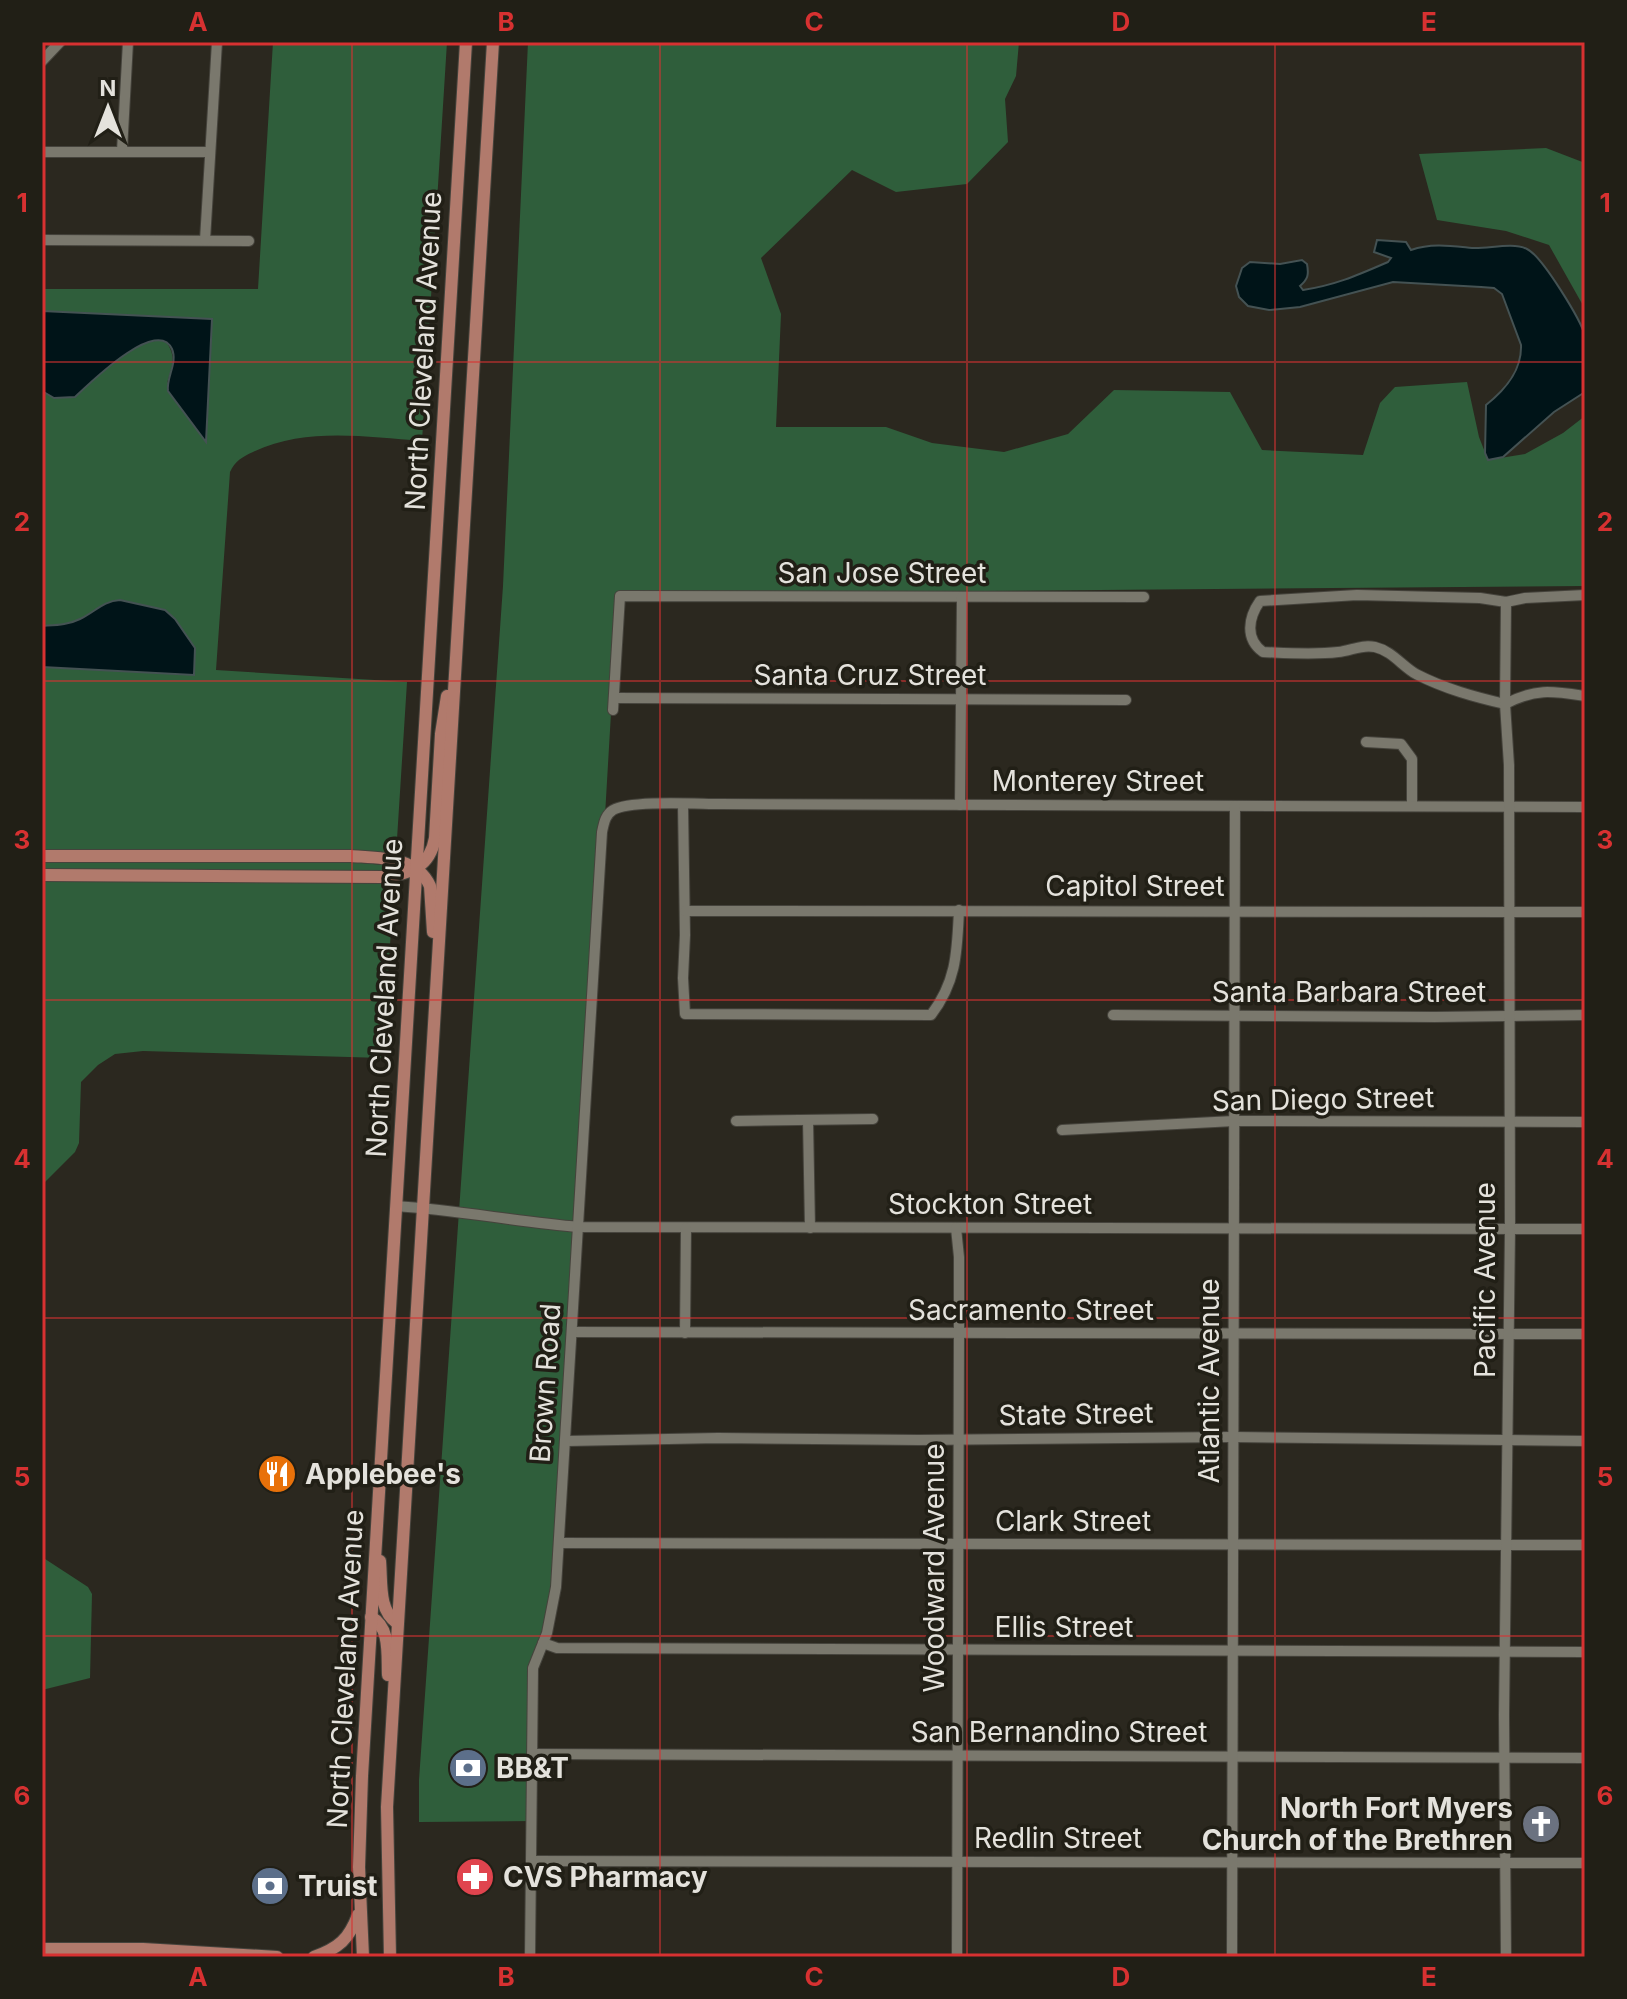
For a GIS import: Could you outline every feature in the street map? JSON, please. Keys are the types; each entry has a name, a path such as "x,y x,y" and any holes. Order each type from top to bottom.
{"main road":[{"name":"North Cleveland Avenue","path":"363,1957 359,1826 466,42"},
{"name":"North Cleveland Avenue","path":"390,1957 386,1849 391,1732 493,42"},
{"path":"42,875 383,877 416,870 433,850 441,734 458,624"},
{"path":"42,856 351,856 401,861 427,879 430,886 436,986"},
{"path":"376,1518 384,1607 389,1617 397,1623"},
{"path":"371,1617 385,1636 391,1732"},
{"path":"314,1957 343,1943 351,1933 361,1908"},
{"path":"42,1949 132,1949 277,1957"}],"street":[{"path":"42,61 60,42"},
{"path":"122,151 128,42"},
{"path":"205,240 217,42"},
{"path":"42,152 209,152"},
{"path":"42,240 249,241"},
{"path":"1585,595 1506,602 1480,598 1357,595 1260,601 1254,610 1250,634 1253,645 1263,652 1338,652 1363,646 1374,647 1392,655 1402,665 1429,680 1457,692 1505,704 1538,691 1585,696"},
{"name":"San Jose Street","path":"614,704 620,596 1144,597"},
{"path":"960,805 962,597"},
{"name":"Pacific Avenue","path":"1506,602 1510,1017 1506,1957"},
{"name":"Santa Cruz Street","path":"614,704 1126,700"},
{"path":"1366,742 1401,744 1412,759 1412,806"},
{"path":"683,805 685,1014 931,1015 950,983 956,963 959,910"},
{"name":"Monterey Street","path":"611,811 626,806 683,805 1585,807"},
{"name":"Atlantic Avenue","path":"1232,1957 1235,806"},
{"name":"Brown Road","path":"530,1957 533,1668 543,1643 556,1587 602,832 605,818 611,811"},
{"name":"Capitol Street","path":"685,911 1585,912"},
{"name":"Santa Barbara Street","path":"1113,1015 1585,1015"},
{"path":"736,1121 873,1119"},
{"path":"808,1120 810,1228"},
{"name":"San Diego Street","path":"1062,1130 1234,1121 1585,1122"},
{"name":"Stockton Street","path":"396,1206 449,1209 579,1227 1585,1229"},
{"path":"685,1333 686,1228"},
{"name":"Woodward Avenue","path":"956,1228 959,1257 957,1957"},
{"name":"Sacramento Street","path":"573,1332 1585,1334"},
{"name":"State Street","path":"567,1441 1233,1437 1585,1441"},
{"name":"Clark Street","path":"560,1543 1585,1545"},
{"name":"Ellis Street","path":"543,1643 557,1648 1585,1652"},
{"name":"San Bernandino Street","path":"532,1754 1585,1758"},
{"name":"Redlin Street","path":"532,1861 1585,1863"}],"green space":[{"path":"273,42 447,42 422,441 315,436 273,444 237,462 230,472 216,670 407,682 396,855 42,851 42,667 193,674 153,607 115,601 75,621 42,626 42,391 54,398 75,397 117,359 143,344 155,341 166,342 172,352 167,383 212,319 42,311 42,289 258,289"},
{"path":"528,42 1019,42 1016,76 1005,99 1008,142 967,184 896,192 852,170 761,258 781,314 776,427 886,427 932,443 1004,452 1068,434 1114,390 1230,392 1262,450 1363,455 1380,403 1395,387 1467,382 1479,437 1488,460 1525,454 1563,433 1585,416 1585,586 618,594 560,1582 537,1668 536,1821 419,1822 419,1780 503,586"},
{"path":"1546,148 1585,163 1585,309 1549,245 1506,231 1437,220 1419,154"},
{"path":"42,862 351,862 395,866 395,870 42,870"},
{"path":"42,880 394,881 383,1058 143,1051 115,1054 81,1082 79,1143 75,1152 42,1185"},
{"path":"42,1557 88,1587 92,1594 90,1678 42,1690"}],"shaded area":[{"path":"1377,240 1406,242 1411,250 1426,246 1514,246 1534,254 1569,303 1585,336 1585,392 1554,412 1503,457 1488,460 1485,453 1486,405 1511,379 1521,354 1521,345 1502,294 1494,288 1393,282 1300,307 1269,310 1248,306 1239,297 1236,286 1242,268 1250,262 1280,264 1302,260 1307,264 1308,271 1300,286 1303,290 1336,282 1388,262 1391,258 1374,252"},
{"path":"42,311 212,319 206,442 168,391 174,360 172,349 164,341 152,341 123,356 75,397 54,398 42,391"},
{"path":"120,600 165,610 175,619 195,648 194,675 42,667 42,626 75,621"}],"place":[{"name":"Applebee's","path":"277,1474"},
{"name":"BB&T","path":"468,1768"},
{"name":"North Fort Myers Church of the Brethren","path":"1541,1824"},
{"name":"CVS Pharmacy","path":"475,1877"},
{"name":"Truist","path":"270,1886"}]}
